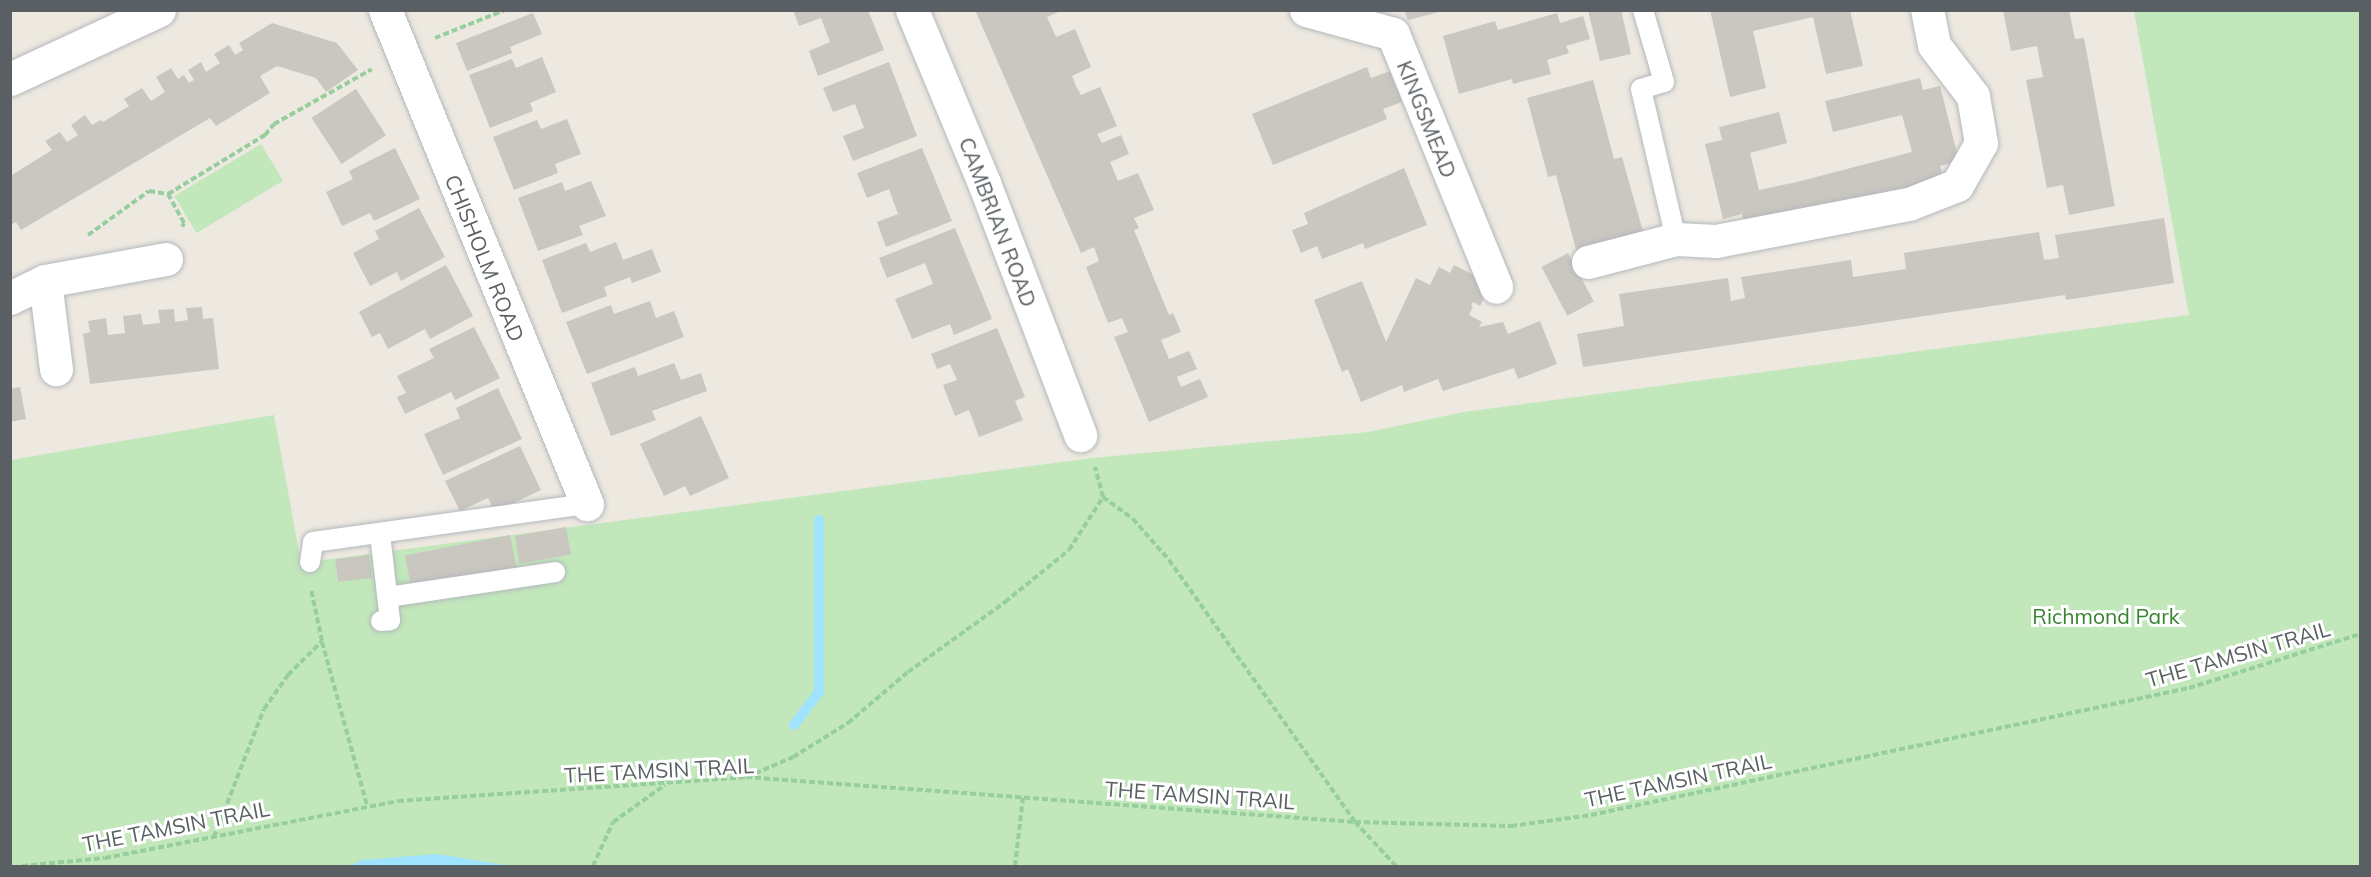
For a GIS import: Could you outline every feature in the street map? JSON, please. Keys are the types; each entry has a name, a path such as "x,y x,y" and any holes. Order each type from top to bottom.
{"street":[{"path":"10,79 159,10"},
{"name":"CHISHOLM ROAD","path":"385,10 587,504"},
{"name":"CAMBRIAN ROAD","path":"912,10 984,183 1080,435"},
{"name":"KINGSMEAD","path":"1306,10 1393,34 1496,287"},
{"path":"1588,262 1676,239 1716,242 1909,204 1958,185 1982,143 1976,108 1973,96 1934,45 1927,10"},
{"path":"10,298 58,278 166,259"},
{"path":"56,369 58,278"}],"lane":[{"path":"1643,10 1664,82 1641,89 1676,239"},
{"path":"310,561 313,542 587,504"},
{"path":"380,534 390,620 381,621"},
{"path":"388,597 555,572"}],"path":[{"path":"58,278 66,250 149,191 168,194 265,135 274,124 400,51 505,10"},
{"path":"1080,435 1092,458 1103,497 1133,519 1169,560 1355,822 1396,867"},
{"path":"746,777 793,757 848,723 908,672 1005,602 1069,550 1103,497"},
{"path":"310,561 312,601 367,805"},
{"name":"THE TAMSIN TRAIL","path":"22,867 105,858 367,805 666,785 746,777 1355,822 1511,826 1591,814 2189,688 2361,634"},
{"path":"214,837 264,709 288,675 322,641"},
{"path":"593,867 613,822 666,785"},
{"path":"1015,867 1023,797"}],"green space":[{"name":"Richmond Park","path":"2134,11 2360,11 2360,866 11,866 11,460 274,415 301,563 1092,458 1368,432 1464,412 2189,315"},
{"path":"261,144 283,181 197,233 174,196"}],"water":[{"path":"437,854 512,866 348,866 362,860"}],"building":[{"path":"793,10 868,10 884,50 818,76 809,51 830,42 821,18 799,26"},
{"path":"975,10 1063,10 1047,17 1056,37 1075,29 1091,67 1072,76 1076,86 1081,95 1100,87 1117,126 1097,134 1102,143 1121,135 1129,154 1110,162 1118,181 1138,173 1154,210 1134,218 1139,228 1134,230 1169,315 1173,313 1181,332 1161,340 1169,359 1189,351 1197,369 1177,377 1181,387 1200,379 1208,397 1149,422 1114,337 1128,332 1122,318 1108,323 1086,267 1099,261 1094,247 1081,253"},
{"path":"1404,10 1443,10 1443,11 1408,20"},
{"path":"1588,10 1621,10 1631,54 1600,61"},
{"path":"1710,10 1850,10 1863,66 1826,74 1813,17 1753,31 1766,88 1730,97"},
{"path":"2003,10 2069,10 2075,39 2084,38 2115,206 2069,215 2063,185 2047,188 2026,80 2043,77 2037,46 2011,51"},
{"path":"533,13 542,34 510,47 512,53 467,71 456,43"},
{"path":"1557,13 1560,23 1583,16 1590,39 1566,46 1569,53 1547,60 1551,74 1513,84 1512,79 1459,94 1443,36 1495,21 1498,30"},
{"path":"272,23 337,43 358,70 326,92 316,78 277,66 260,76 270,93 216,126 210,118 21,230 16,222 10,225 10,172 12,175 52,150 45,141 60,132 67,142 78,135 71,125 85,115 92,125 101,120 103,122 129,106 124,99 142,88 151,101 165,92 156,77 171,68 178,79 184,75 189,83 194,80 188,70 201,62 206,72 220,63 214,54 229,45 235,55 243,50 239,43"},
{"path":"542,57 556,92 530,103 533,111 490,128 469,75 512,59 516,68"},
{"path":"889,62 917,136 853,161 843,136 864,128 855,104 833,112 823,88"},
{"path":"1367,67 1371,78 1390,71 1402,102 1383,109 1387,119 1273,165 1252,114"},
{"path":"1920,78 1923,90 1940,86 1959,161 1940,166 1944,180 1745,228 1742,214 1723,219 1705,144 1722,140 1719,127 1779,112 1787,143 1750,153 1759,190 1797,182 1912,152 1902,115 1833,132 1825,101"},
{"path":"1593,80 1614,159 1622,157 1644,235 1577,253 1556,175 1548,177 1527,98"},
{"path":"356,89 386,135 342,164 312,118"},
{"path":"567,119 581,154 555,164 558,173 514,190 493,137 537,120 541,129"},
{"path":"395,148 420,199 374,221 370,213 342,226 326,192 353,179 349,171"},
{"path":"922,148 952,221 886,247 877,222 898,214 889,189 867,198 857,173"},
{"path":"1404,168 1427,225 1365,249 1363,243 1322,259 1317,246 1301,253 1292,230 1308,224 1304,213"},
{"path":"591,181 606,216 579,226 583,235 538,251 518,198 562,182 565,191"},
{"path":"419,208 445,257 401,281 397,272 370,286 353,253 379,239 375,231"},
{"path":"2164,218 2174,283 2066,300 2065,295 1583,367 1577,334 1624,326 1619,294 1728,278 1731,301 1745,298 1741,277 1851,260 1853,277 1906,269 1904,253 2039,232 2044,260 2059,258 2055,235"},
{"path":"955,228 992,319 954,335 950,324 912,339 895,299 933,284 925,263 887,278 879,258"},
{"path":"616,242 623,260 652,249 661,272 632,283 630,277 604,287 607,296 562,313 542,260 586,243 590,252"},
{"path":"1568,253 1594,302 1567,316 1542,267"},
{"path":"446,265 473,316 430,339 425,329 388,349 380,333 372,337 359,312"},
{"path":"1454,265 1482,279 1478,287 1487,292 1480,306 1473,302 1469,315 1482,322 1479,327 1503,322 1508,334 1540,321 1557,364 1518,379 1514,368 1443,391 1438,379 1404,392 1402,385 1361,402 1348,369 1342,372 1314,300 1362,281 1386,342 1416,278 1430,285 1439,267 1450,273"},
{"path":"650,301 656,318 674,311 684,337 587,374 566,322 611,305 614,314"},
{"path":"202,307 203,319 213,318 219,369 90,384 83,334 90,332 88,321 106,318 108,335 125,333 123,316 141,314 143,325 160,323 158,310 174,309 175,322 188,320 186,308"},
{"path":"474,327 500,378 455,400 451,392 405,414 397,397 406,393 397,376 434,358 429,349"},
{"path":"997,328 1025,397 1015,401 1023,420 979,437 969,410 955,416 943,385 957,380 950,364 937,369 931,354"},
{"path":"674,363 681,380 701,373 707,391 652,411 656,420 611,436 591,383 635,367 638,376"},
{"path":"20,387 26,419 10,422 10,389"},
{"path":"498,388 522,439 443,475 424,434 460,418 456,408"},
{"path":"701,416 729,478 690,496 685,486 664,496 640,444"},
{"path":"520,446 541,490 495,512 488,498 460,511 445,481"},
{"path":"566,527 571,555 520,564 515,536"},
{"path":"510,535 517,570 412,591 405,555"},
{"path":"369,555 372,578 338,582 335,559"}],"waterway":[{"path":"794,725 819,692 819,520"}]}
